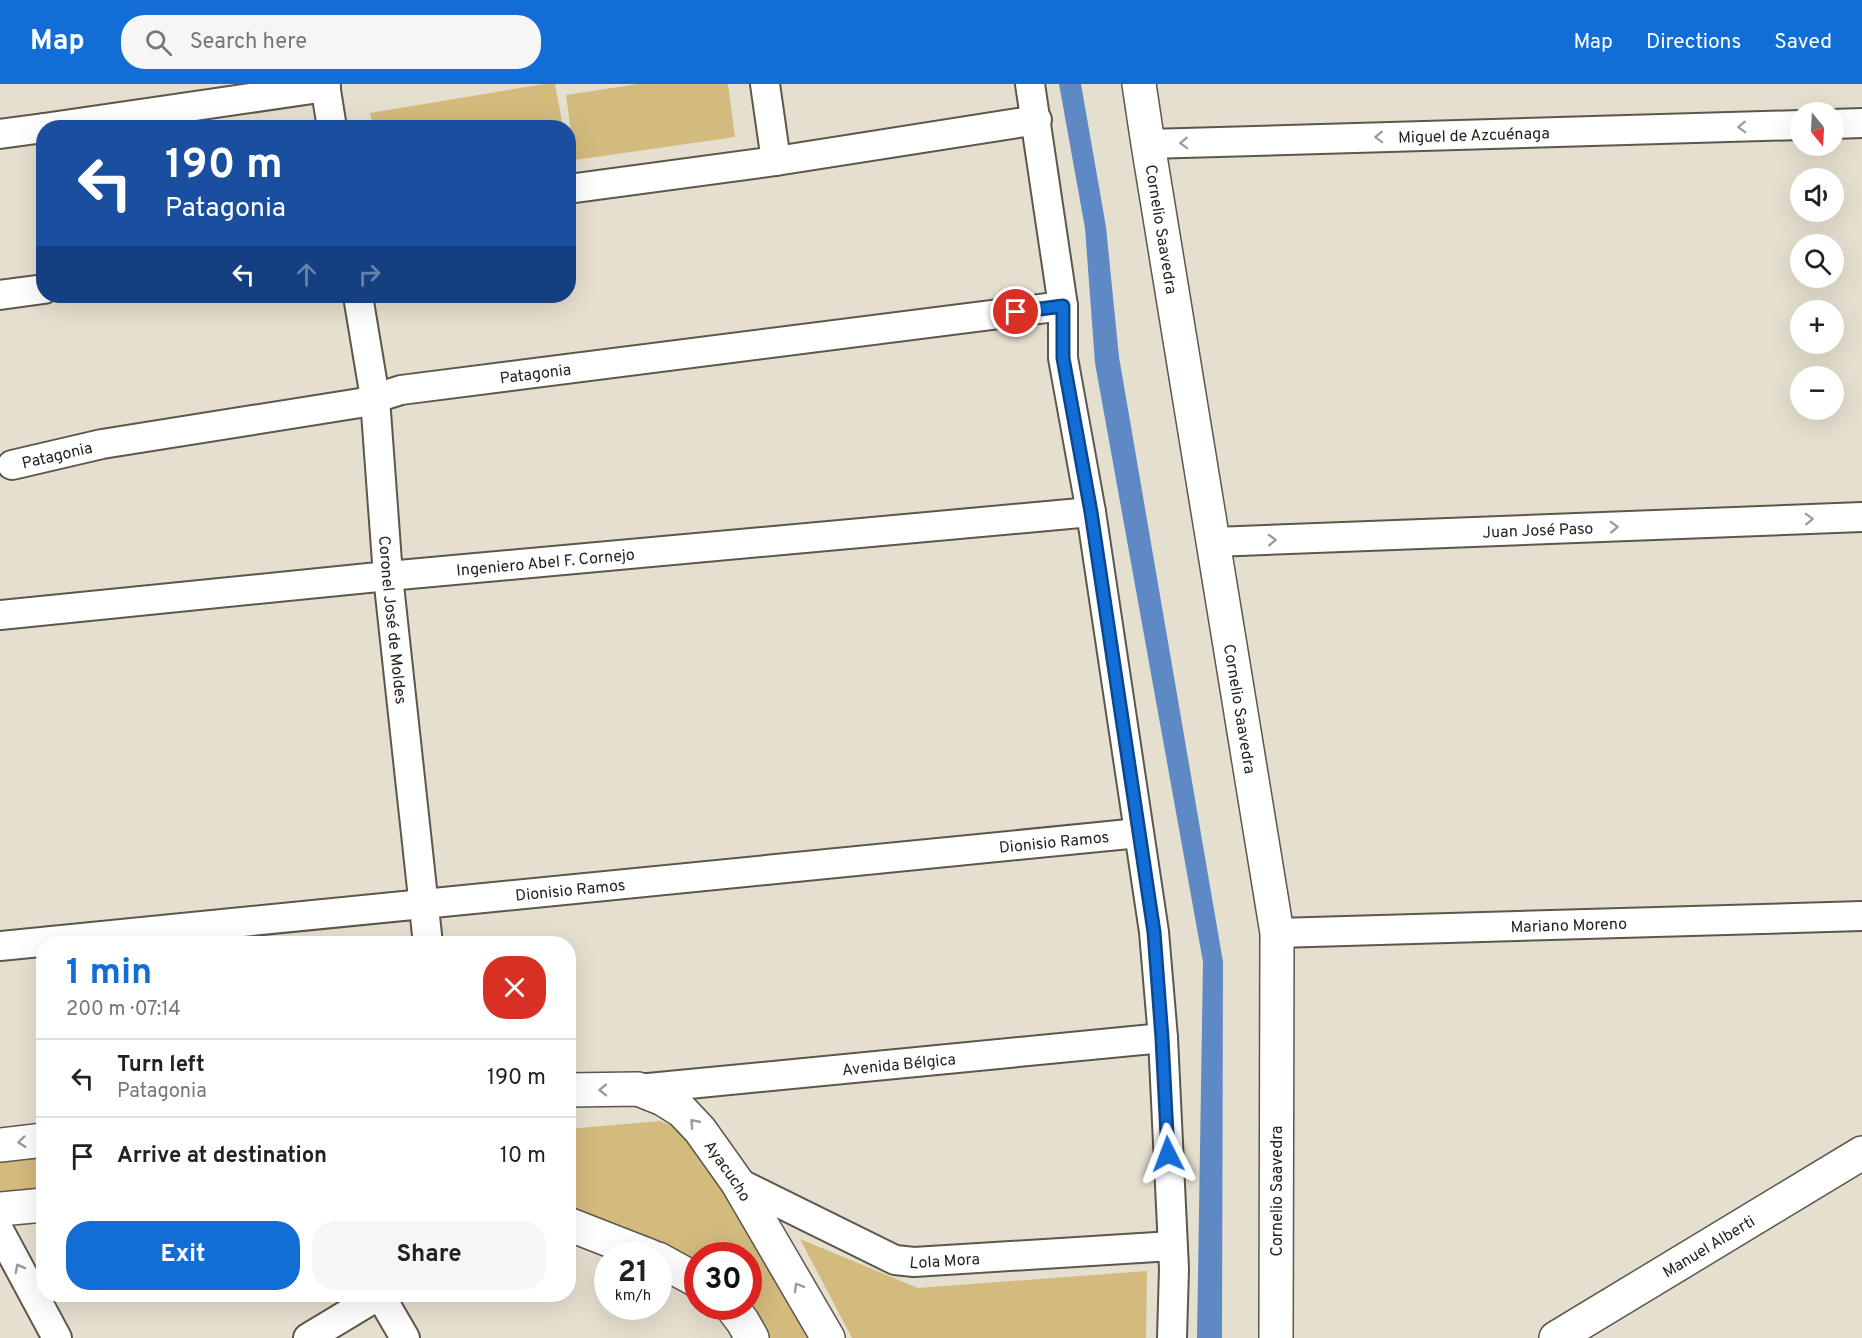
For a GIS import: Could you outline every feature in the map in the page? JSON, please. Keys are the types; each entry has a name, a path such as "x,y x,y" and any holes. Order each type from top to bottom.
{"street":[{"path":"765,84 776,161"},
{"path":"1030,84 1063,306 1063,358 1091,512 1154,932 1173,1246 1172,1338"},
{"name":"Cornelio Saavedra","path":"1139,84 1277,933 1276,1338"},
{"path":"98,120 325,86 331,120"},
{"path":"576,188 776,161 1036,120"},
{"path":"1844,124 1862,123"},
{"name":"Miguel de Azcuénaga","path":"1148,144 1790,125"},
{"path":"0,134 36,129"},
{"path":"0,296 36,290"},
{"name":"Coronel José de Moldes","path":"359,303 375,398 388,576 427,936"},
{"name":"Patagonia","path":"12,465 102,444 348,405 401,390 1063,306"},
{"name":"Ingeniero Abel F. Cornejo","path":"0,615 388,576 1091,512"},
{"name":"Juan José Paso","path":"1214,542 1862,517"},
{"name":"Dionisio Ramos","path":"98,936 1139,833"},
{"name":"Mariano Moreno","path":"1277,933 1862,916"},
{"name":"Dionisio Ramos","path":"0,946 36,942"},
{"name":"Avenida Bélgica","path":"638,1089 1162,1038"},
{"name":"Ayacucho","path":"576,1090 638,1089 682,1110 700,1130 737,1182 828,1338"},
{"path":"0,1145 36,1141"},
{"name":"Manuel Alberti","path":"1556,1338 1862,1153"},
{"name":"Lola Mora","path":"737,1182 895,1260 914,1262 1173,1246"},
{"path":"0,1209 36,1206"},
{"path":"576,1227 614,1242"},
{"path":"0,1232 36,1299"},
{"path":"38,1302 57,1338"},
{"path":"308,1338 368,1302"},
{"path":"384,1302 405,1338"},
{"path":"742,1320 752,1338"}],"shaded area":[{"path":"555,84 562,120 372,120 370,113"},
{"path":"638,84 728,84 735,137 576,160 576,120 569,120 566,95"},
{"path":"660,1121 679,1129 706,1158 755,1242 684,1242 684,1260 672,1255 672,1242 641,1242 576,1215 576,1128"},
{"path":"36,1156 36,1190 0,1193 0,1159"},
{"path":"800,1239 918,1288 1147,1271 1146,1338 852,1338"},
{"path":"762,1253 812,1338 767,1338 756,1320 762,1320"}],"water":[{"path":"1059,84 1081,84 1106,227 1119,357 1223,962 1222,1338 1197,1338 1203,962 1095,363 1085,228"}],"route":[{"path":"1016,312 1063,306 1063,358 1091,512 1154,932 1168,1154"}]}
